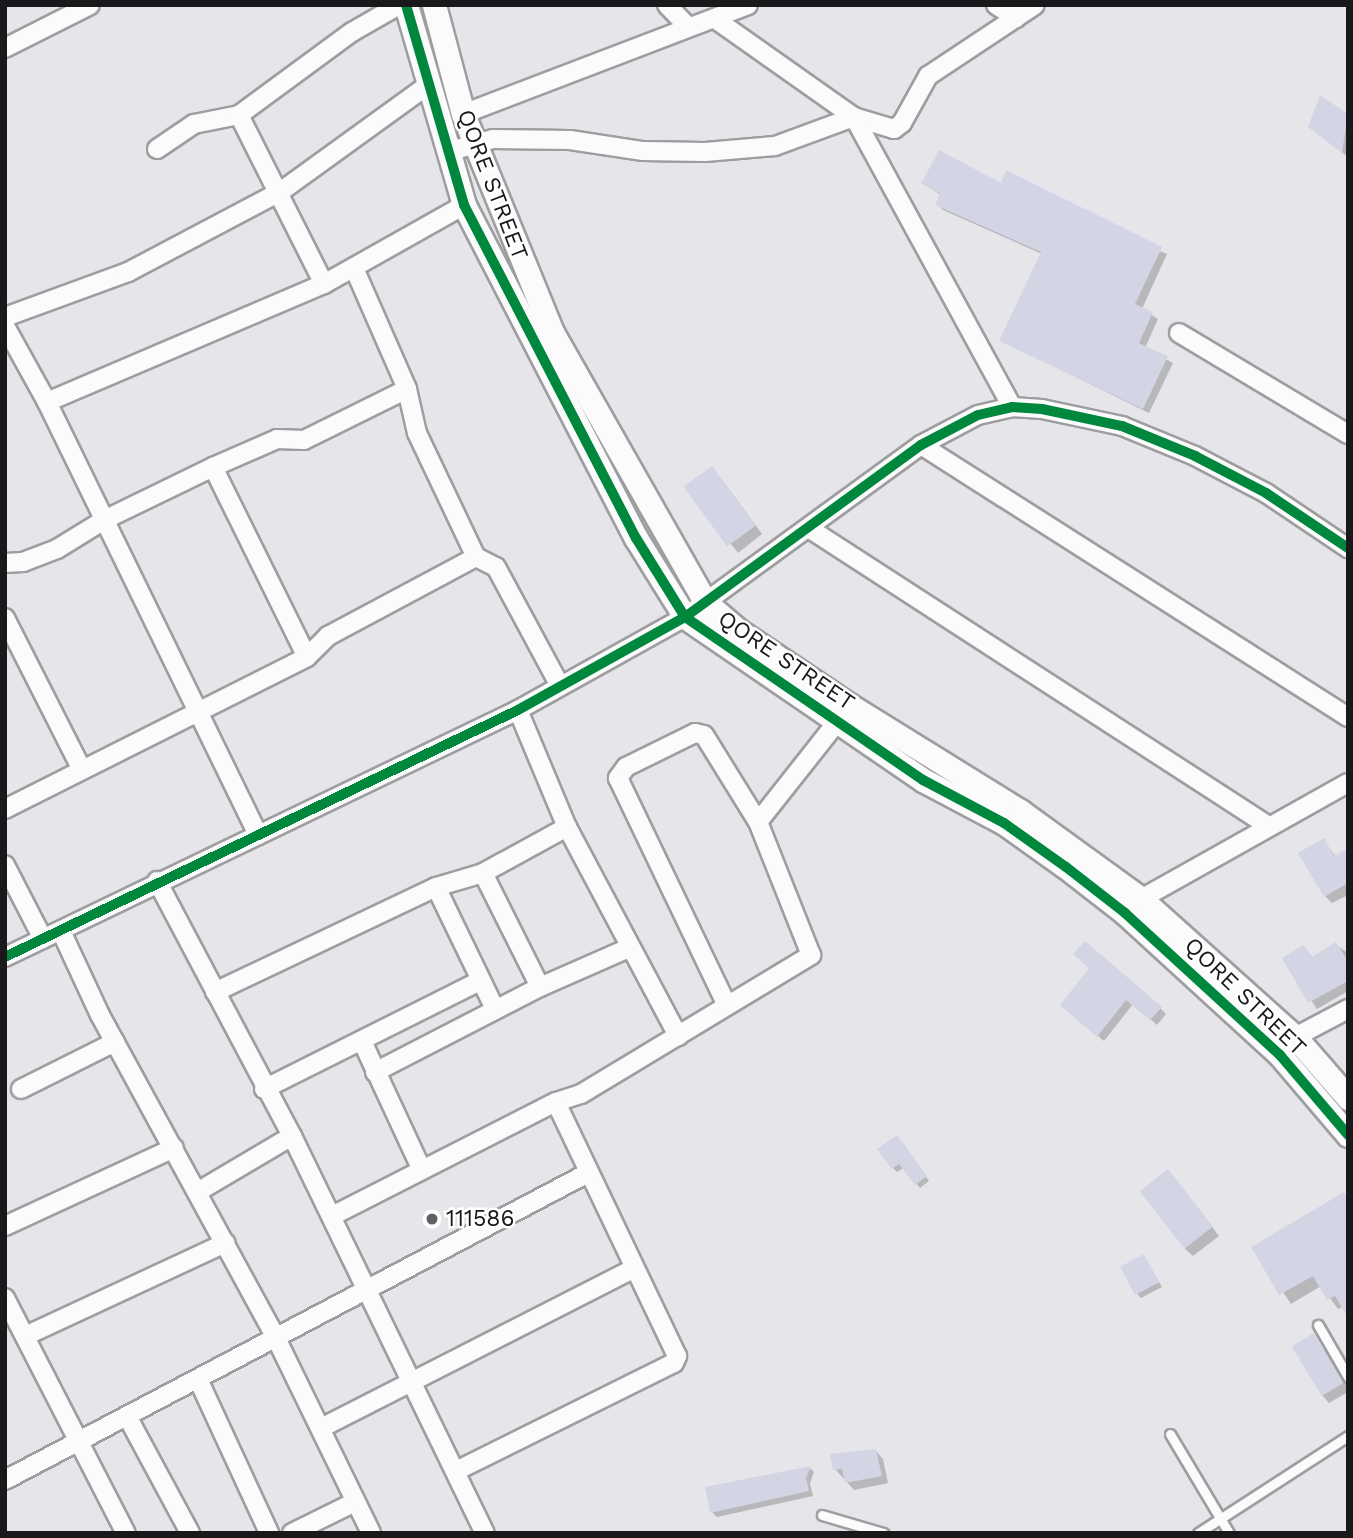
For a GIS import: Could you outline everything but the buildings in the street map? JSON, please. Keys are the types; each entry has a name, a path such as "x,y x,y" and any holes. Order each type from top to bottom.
{"street":[{"path":"5,48 90,5"},
{"path":"157,149 194,124 239,115 352,32 399,5"},
{"name":"QORE STREET","path":"406,5 428,85 451,151 464,205 636,538 685,617 923,780 1004,823 1125,913 1280,1055 1348,1135"},
{"name":"QORE STREET","path":"434,5 463,114 477,144 497,205 553,334 705,602 739,631 860,712 1020,811 1141,899 1295,1037 1348,1098"},
{"path":"667,5 688,27"},
{"path":"463,114 748,5"},
{"path":"996,5 1016,18"},
{"path":"715,19 854,117 894,129 902,123 928,76 1035,5"},
{"path":"419,51 444,43"},
{"path":"5,317 128,272 280,192 428,85"},
{"path":"239,115 324,284"},
{"path":"451,151 493,139 570,140 643,152 705,152 775,146 854,117"},
{"path":"854,117 1012,407"},
{"path":"47,402 324,284 464,205"},
{"path":"354,268 408,389 416,433 476,557 496,567 560,686"},
{"path":"5,326 47,402 258,835"},
{"path":"1179,332 1348,434"},
{"path":"5,563 23,562 57,549 104,520 213,467 276,439 304,440 408,389"},
{"path":"5,957 157,881 518,710 685,617 810,529 921,445 978,415 1012,407 1122,426 1195,456 1266,493 1345,540"},
{"path":"921,445 1348,716"},
{"path":"213,467 307,657"},
{"path":"810,529 1267,825"},
{"path":"5,808 307,657 328,636 476,557"},
{"path":"6,629 82,770"},
{"path":"518,710 566,827 678,1036"},
{"path":"758,822 837,722"},
{"path":"332,1216 421,1168 556,1102 581,1094 811,954 758,822 704,735 685,736 626,767 618,778 727,1005"},
{"path":"1141,899 1267,825 1348,783"},
{"path":"215,992 436,887 483,873 566,827"},
{"path":"5,865 43,939"},
{"path":"483,873 540,987"},
{"path":"157,881 264,1089 292,1136 458,1470 485,1533"},
{"path":"436,887 495,1009"},
{"path":"61,931 115,1042 199,1191 275,1338 371,1533"},
{"path":"375,1072 540,987 629,948"},
{"path":"264,1089 480,981"},
{"path":"1295,1037 1348,1009"},
{"path":"362,1041 421,1168"},
{"path":"21,1089 115,1042"},
{"path":"458,1470 674,1363 673,1342 633,1269 556,1102"},
{"path":"199,1191 292,1136"},
{"path":"5,1226 174,1148"},
{"path":"5,1480 275,1338 369,1292 588,1173"},
{"path":"25,1336 225,1243"},
{"path":"321,1428 633,1269"},
{"path":"5,1298 126,1533"},
{"path":"198,1379 269,1533"},
{"path":"127,1416 190,1533"},
{"path":"292,1533 355,1502"}],"lane":[{"path":"1318,1325 1348,1377"},
{"path":"1170,1434 1229,1533"},
{"path":"1198,1533 1348,1436"},
{"path":"822,1515 883,1533"}],"cycle path":[{"path":"406,5 464,205 636,538 685,617 923,780 1004,823 1125,913 1280,1055 1348,1135"},
{"path":"5,957 518,710 685,617 921,445 978,415 1012,407 1042,409 1122,426 1195,456 1266,493 1348,548"}],"place":[{"name":"111586","path":"432,1219"}]}
